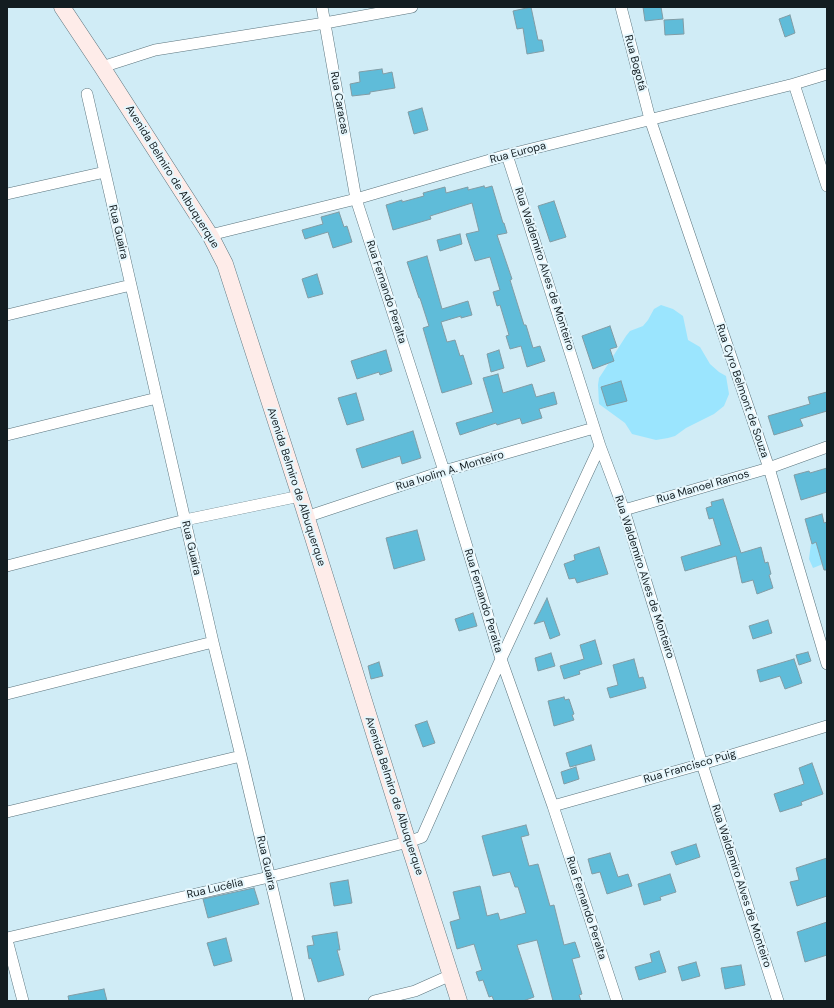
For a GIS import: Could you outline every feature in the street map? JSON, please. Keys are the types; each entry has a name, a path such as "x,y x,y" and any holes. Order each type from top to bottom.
{"main road":[{"name":"Avenida Belmiro de Albuquerque","path":"62,7 210,235 225,264 306,517 415,840 451,975 460,1001"}],"street":[{"name":"Rua Caracas","path":"322,7 356,199"},
{"path":"102,67 155,50 324,23 412,7"},
{"name":"Rua Bogotá","path":"620,7 650,119"},
{"name":"Rua Europa","path":"210,235 356,199 507,155 794,84 827,74"},
{"path":"794,84 827,186"},
{"name":"Rua Guaira","path":"87,94 213,642 242,756 299,1001"},
{"name":"Rua Cyro Belmont de Souza","path":"650,119 768,468 827,664"},
{"name":"Rua Waldemiro Alves de Monteiro","path":"507,155 594,428 624,510 702,764 778,1001"},
{"path":"7,194 105,172"},
{"name":"Rua Fernando Peralta","path":"356,199 444,471 501,659 552,806 616,1001"},
{"path":"7,315 131,285"},
{"path":"7,435 157,398"},
{"name":"Rua Ivolim A. Monteiro","path":"306,517 444,471 594,428"},
{"path":"415,840 600,446"},
{"name":"Rua Manoel Ramos","path":"624,510 768,468 827,447"},
{"path":"7,566 185,520 300,496"},
{"path":"7,694 213,642"},
{"name":"Rua Francisco Puig","path":"552,806 702,764 827,726"},
{"path":"7,812 242,756"},
{"name":"Rua Lucélia","path":"7,939 269,877 415,840"},
{"path":"7,939 23,1001"},
{"path":"374,1001 415,991 451,975"}],"shaded area":[{"path":"661,305 673,309 683,316 688,340 700,347 710,364 726,376 729,394 724,406 714,414 686,428 675,436 656,440 632,434 625,423 599,404 598,385 599,378 626,336 630,331 643,326 654,309"},
{"path":"815,541 822,553 823,564 813,568 809,559 811,543"}],"building":[{"path":"531,7 538,40 542,40 544,51 527,54 523,28 517,29 513,11"},
{"path":"643,7 661,7 663,19 645,21"},
{"path":"790,15 795,33 785,37 779,19"},
{"path":"683,19 684,34 665,35 664,20"},
{"path":"382,69 383,74 392,72 395,88 370,92 370,94 352,96 350,84 360,82 359,72"},
{"path":"422,108 428,130 414,134 408,112"},
{"path":"484,186 485,188 492,186 507,233 497,235 512,279 510,280 524,325 526,325 533,348 540,346 545,361 527,367 521,346 510,349 506,336 509,335 500,305 497,306 493,292 500,290 490,257 475,261 466,234 479,231 472,203 430,216 431,219 393,230 386,205 424,196 423,193 445,187 446,193 468,187 468,190"},
{"path":"554,201 566,237 550,242 538,206"},
{"path":"339,212 344,227 347,226 352,242 333,248 328,232 305,239 302,230 323,224 321,217"},
{"path":"460,234 462,244 440,251 437,240"},
{"path":"427,256 442,309 468,301 472,315 461,318 461,316 441,322 447,342 455,340 460,356 463,355 472,384 442,393 423,328 429,326 407,262"},
{"path":"317,274 323,294 308,298 302,279"},
{"path":"610,326 617,347 610,349 614,361 593,369 582,336"},
{"path":"386,350 392,371 380,375 379,372 357,379 351,361"},
{"path":"499,350 504,368 491,372 487,354"},
{"path":"498,374 503,393 532,384 536,397 554,392 557,404 539,409 542,418 522,424 520,418 497,425 496,423 460,435 456,423 493,412 483,378"},
{"path":"621,381 627,401 607,406 601,387"},
{"path":"827,392 827,411 800,419 803,426 774,435 768,416 810,404 808,397"},
{"path":"356,393 364,420 347,425 338,398"},
{"path":"413,431 421,458 402,464 400,456 362,468 356,449"},
{"path":"827,468 827,492 801,500 794,475 809,471 810,473"},
{"path":"723,499 741,553 761,547 765,563 768,562 771,574 769,575 773,588 757,594 753,580 742,583 736,556 685,571 681,557 721,545 713,518 709,519 706,508 712,506 711,502"},
{"path":"822,514 824,523 827,522 827,570 824,570 816,542 812,544 805,519"},
{"path":"417,530 425,560 394,569 386,538"},
{"path":"599,547 608,574 577,583 575,578 569,579 564,564 575,560 574,555"},
{"path":"547,598 560,635 550,639 544,621 534,624"},
{"path":"473,613 477,626 459,631 455,619"},
{"path":"768,620 772,633 753,639 749,626"},
{"path":"595,640 602,664 579,671 580,674 564,679 560,666 584,659 580,645"},
{"path":"808,652 811,661 799,665 796,655"},
{"path":"551,653 555,666 538,671 535,658"},
{"path":"634,659 639,678 643,677 646,688 610,698 607,688 618,685 613,665"},
{"path":"794,659 802,683 785,689 780,676 760,682 757,670"},
{"path":"379,662 383,676 371,679 368,666"},
{"path":"564,697 565,700 569,699 574,714 572,715 574,720 554,726 548,701"},
{"path":"427,721 435,743 423,747 415,725"},
{"path":"591,745 595,760 570,767 566,753"},
{"path":"812,763 823,794 801,802 802,805 780,812 774,794 804,784 799,768"},
{"path":"576,767 579,779 564,784 561,772"},
{"path":"526,825 529,835 521,837 529,866 538,864 550,906 554,905 564,945 575,942 580,957 572,959 582,994 579,995 581,1001 553,1001 537,940 517,945 534,997 523,1001 494,1001 492,996 489,997 483,980 479,981 476,972 482,970 474,944 457,949 450,922 460,919 453,892 480,886 487,916 498,913 500,920 526,913 518,887 515,887 510,872 493,876 482,836"},
{"path":"696,844 700,857 676,865 671,852"},
{"path":"610,853 618,877 628,874 632,886 607,894 600,872 592,874 588,859"},
{"path":"827,858 827,896 797,906 790,882 799,880 796,868"},
{"path":"670,874 676,892 660,897 661,900 644,905 638,884"},
{"path":"348,880 352,903 334,906 330,883"},
{"path":"254,888 259,904 208,918 203,899"},
{"path":"827,922 827,955 805,962 797,932"},
{"path":"337,932 340,950 337,950 344,975 318,982 311,958 309,959 307,946 314,945 312,936"},
{"path":"226,938 232,961 214,966 207,943"},
{"path":"659,951 666,972 639,980 635,967 652,962 650,954"},
{"path":"696,962 700,976 682,981 678,967"},
{"path":"741,965 745,985 725,989 721,968"},
{"path":"104,989 107,1001 69,1001 68,996"}]}
